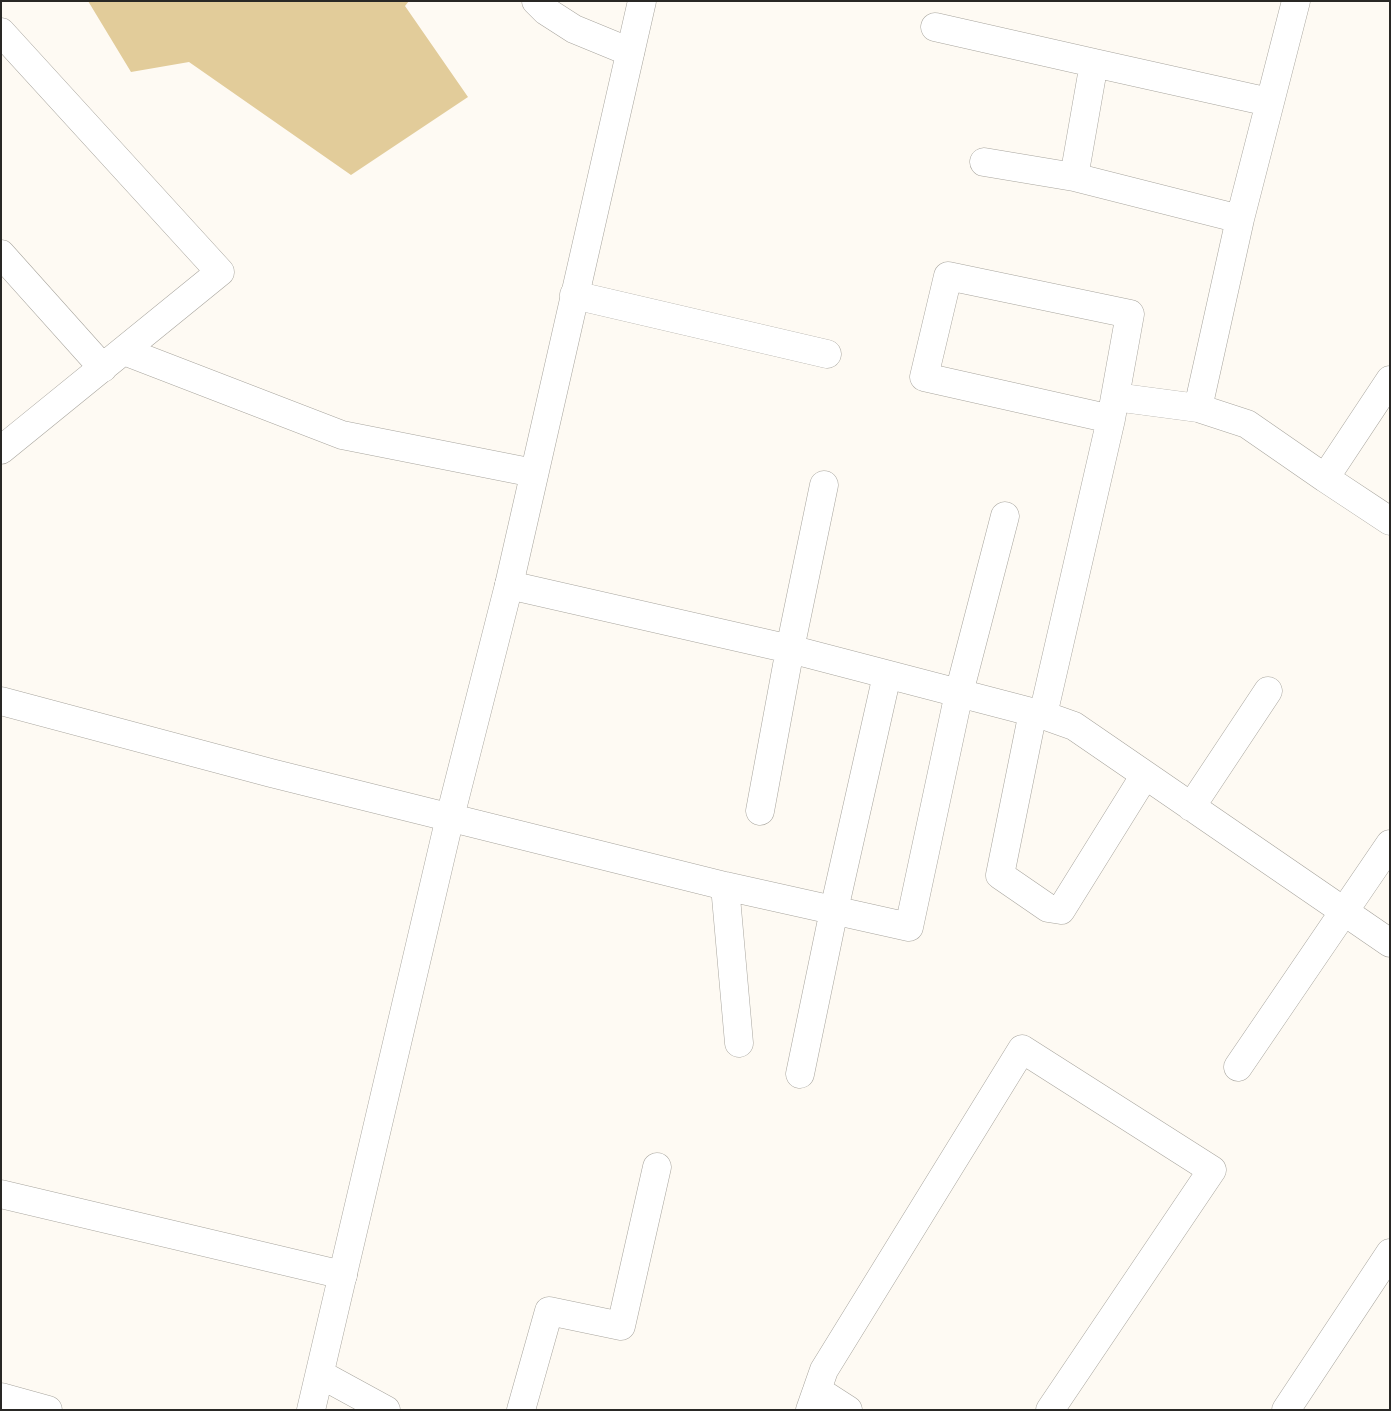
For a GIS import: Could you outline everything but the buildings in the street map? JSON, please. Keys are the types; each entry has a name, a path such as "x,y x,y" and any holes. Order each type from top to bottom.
{"street":[{"path":"536,1 546,11 574,28 630,52"},
{"path":"311,1410 450,817 508,584 642,1"},
{"path":"1198,408 1240,220 1296,1"},
{"path":"935,27 1269,102"},
{"path":"1,32 220,272 1,450"},
{"path":"1074,177 1094,64"},
{"path":"984,162 1074,177 1240,220"},
{"path":"1,254 114,359 342,436 534,473"},
{"path":"1145,775 1061,910 1048,908 1000,875 1113,408 1130,314 948,276 924,377 1113,408 1198,408 1247,424 1390,521"},
{"path":"574,295 827,354"},
{"path":"1326,478 1390,380"},
{"path":"760,811 790,649 824,484"},
{"path":"1,701 271,773 725,886 909,927 959,693 1005,516"},
{"path":"508,584 790,649 1038,714 1074,726 1390,943"},
{"path":"800,1074 834,910 887,675"},
{"path":"1191,807 1268,691"},
{"path":"1238,1067 1390,844"},
{"path":"725,886 739,1043"},
{"path":"848,1410 813,1400 824,1370 1022,1050 1212,1170 1050,1410"},
{"path":"521,1410 549,1311 621,1326 657,1167"},
{"path":"1,1194 343,1276"},
{"path":"1286,1410 1390,1253"},
{"path":"320,1374 386,1410"},
{"path":"1,1397 48,1410"}],"shaded area":[{"path":"88,1 409,1 405,6 468,97 351,175 189,62 131,72"}]}
